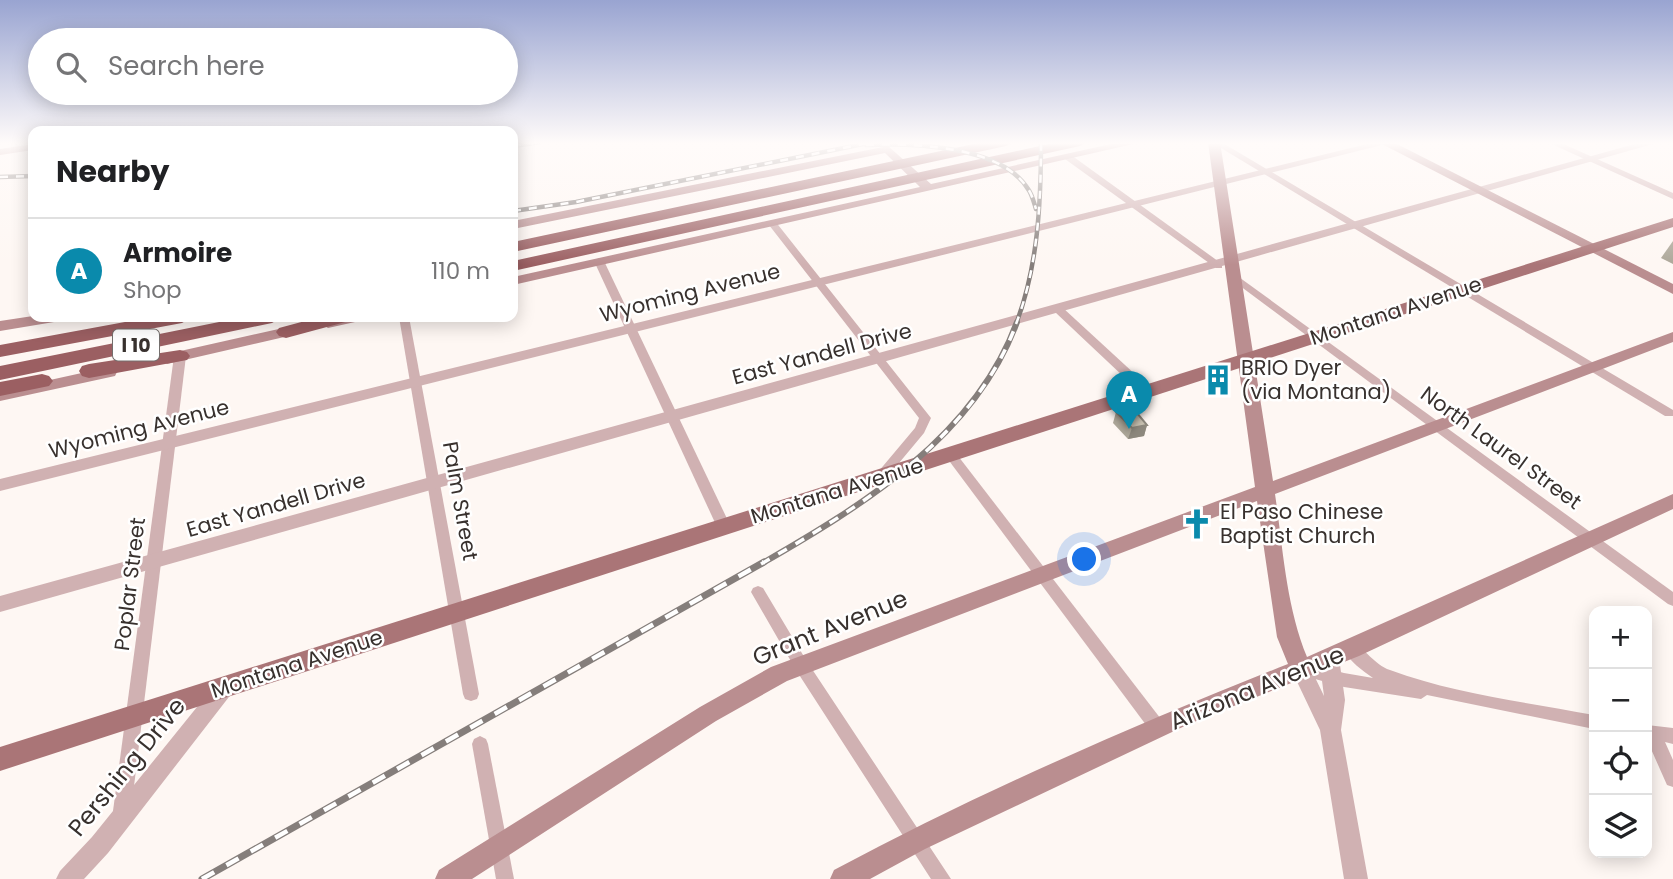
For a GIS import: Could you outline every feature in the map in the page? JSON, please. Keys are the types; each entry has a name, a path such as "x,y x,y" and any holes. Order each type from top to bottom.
{"highway":[{"path":"518,246 813,183"},
{"path":"518,265 894,183"},
{"path":"518,240 603,228"},
{"path":"518,273 635,246 665,234"},
{"name":"I 10","path":"0,352 156,322"},
{"name":"I 10","path":"0,373 248,322"},
{"path":"286,332 323,322"},
{"path":"0,390 131,363 180,356"}],"main road":[{"path":"518,224 720,183"},
{"path":"923,183 927,187"},
{"path":"518,280 946,183"},
{"path":"1464,183 1673,290"},
{"path":"1220,184 1229,269 1288,637 1301,669"},
{"name":"Montana Avenue","path":"0,759 951,456 1673,222"},
{"path":"0,326 28,321"},
{"path":"0,396 335,322"},
{"name":"Grant Avenue","path":"448,879 742,693 801,665 1673,337"},
{"name":"Arizona Avenue","path":"843,879 916,840 1158,728 1301,669 1330,667 1351,649 1673,501"}],"street":[{"name":"North Laurel Street","path":"1103,183 1229,269 1313,337 1673,600"},
{"name":"Wyoming Avenue","path":"0,485 1224,183"},
{"path":"1283,183 1669,413"},
{"name":"East Yandell Drive","path":"0,604 1059,310 1229,269 1355,226 1509,183"},
{"path":"1644,183 1673,196"},
{"path":"772,223 925,418 925,423 879,478"},
{"path":"599,261 724,527"},
{"path":"1059,310 1146,391"},
{"name":"Palm Street","path":"405,322 471,694"},
{"name":"Poplar Street","path":"122,817 180,356"},
{"path":"951,456 1158,728"},
{"path":"758,592 801,665 942,879"},
{"path":"1351,649 1364,663 1382,675 1443,693 1589,721"},
{"path":"1330,730 1335,700 1330,667 1407,691 1443,693"},
{"path":"1301,669 1330,730 1356,879"},
{"name":"Pershing Drive","path":"68,879 122,817 225,687"},
{"path":"1652,732 1673,736"},
{"path":"1652,738 1673,779"},
{"path":"480,744 505,879"}],"building":[{"path":"1132,407 1147,425 1132,428 1116,412"}],"railway":[{"path":"518,210 670,183"},
{"path":"1022,183 1029,191 1036,209"},
{"path":"1016,324 1034,257 1040,183"},
{"path":"761,564 838,518 875,492 944,434 973,400 998,363 1017,322"},
{"path":"202,879 764,562"}],"place":[{"name":"BRIO Dyer (via Montana)","path":"1218,380"},
{"name":"Armoire","path":"1129,429"},
{"name":"El Paso Chinese Baptist Church","path":"1197,524"}]}
